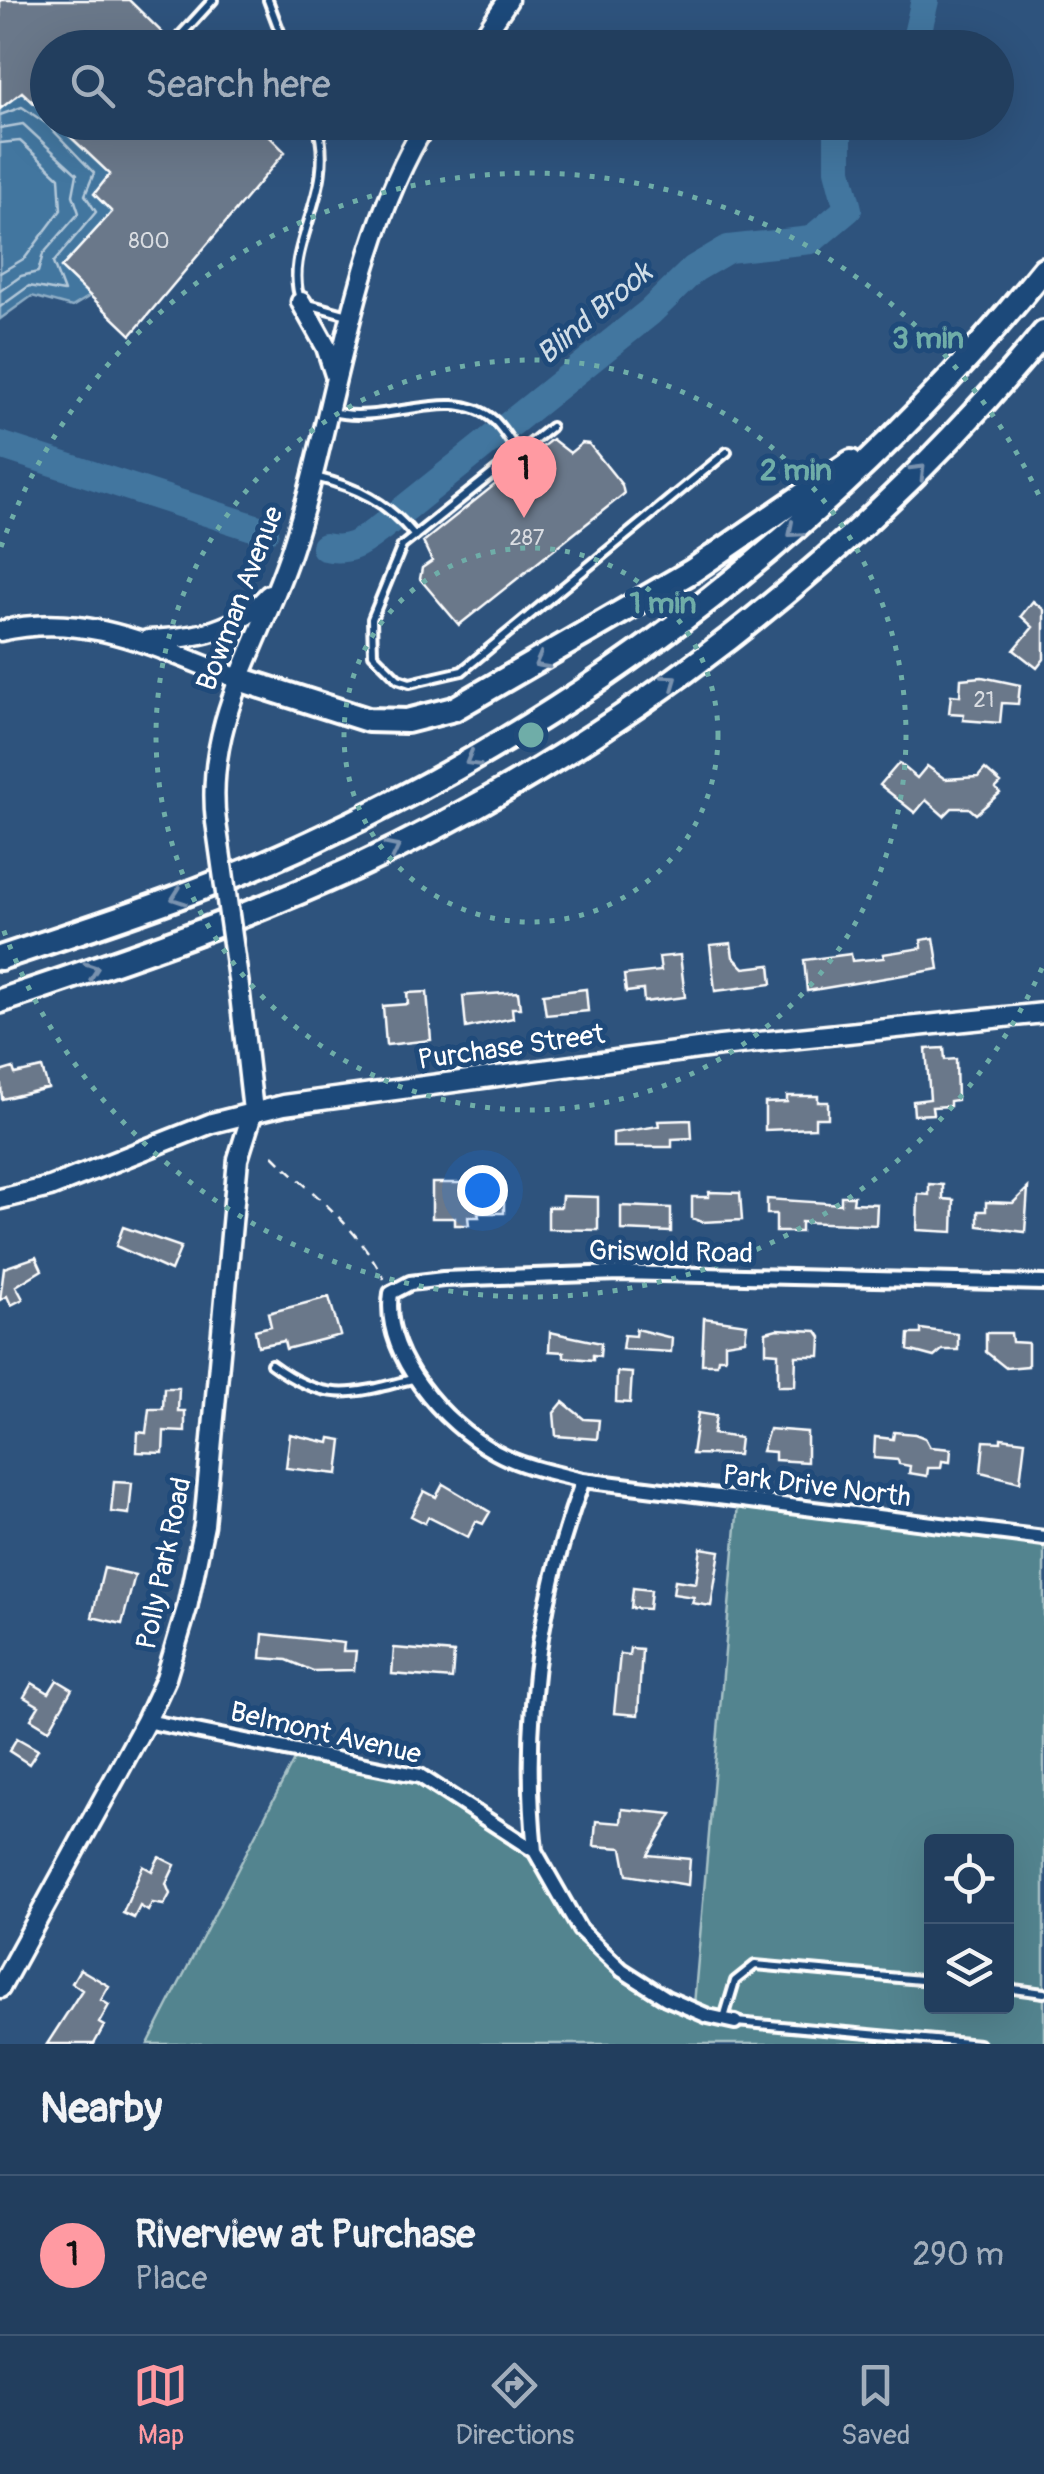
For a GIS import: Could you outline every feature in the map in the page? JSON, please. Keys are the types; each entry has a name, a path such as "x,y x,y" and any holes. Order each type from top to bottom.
{"highway":[{"path":"0,958 180,897 286,854 414,792 501,743 609,674 724,589 822,506 915,416 1044,269"},
{"path":"0,1002 194,935 302,891 460,814 584,740 715,648 860,528 962,426 1044,334"},
{"path":"238,679 368,720 407,721 454,709 559,652 728,549 915,416"}],"street":[{"path":"488,30 508,0"},
{"name":"Bowman Avenue","path":"252,1111 216,822 216,750 238,679 278,584 313,476 388,200 418,140"},
{"path":"301,302 326,346 337,384"},
{"path":"142,640 211,633 258,607 278,584"},
{"path":"0,631 47,622 74,623 142,640 238,679"},
{"name":"Purchase Street","path":"0,1198 50,1187 252,1111 720,1046 1044,1013"},
{"name":"Polly Park Road","path":"0,1988 166,1678 203,1533 238,1159 252,1111"},
{"name":"Griswold Road","path":"391,1293 410,1282 443,1279 620,1273 1044,1283"},
{"path":"391,1293 388,1314 394,1338 417,1378 454,1423 496,1452 583,1480"},
{"name":"Belmont Avenue","path":"583,1480 550,1581 532,1684 534,1851 559,1900 596,1947 666,1998 729,2021"},
{"name":"Park Drive North","path":"583,1480 1044,1538"},
{"name":"Belmont Avenue","path":"146,1721 420,1776 534,1851"}],"lane":[{"path":"186,30 214,0"},
{"path":"268,0 279,30"},
{"path":"320,140 325,166 297,264 296,288 301,302 354,317"},
{"path":"330,412 376,418 439,403 460,406 494,421 519,454"},
{"path":"550,427 402,546 372,619 370,646 382,668 410,683 462,671 727,452"},
{"path":"313,476 386,505 414,536"},
{"path":"271,1364 318,1393 356,1394 417,1378"},
{"path":"924,1980 754,1964 735,1981 729,2021 979,2044"},
{"path":"1014,1989 1044,1993"}],"path":[{"path":"273,1155 338,1212 371,1253 391,1293"}],"green space":[{"path":"738,1504 1044,1534 1044,2044 148,2044 297,1754 416,1781 481,1820 529,1855 568,1922 644,1992 693,2016"}],"water":[{"path":"22,92 30,100 30,140 73,140 110,174 112,212 61,268 90,296 72,307 32,296 0,319 0,106"}],"building":[{"path":"0,0 129,0 160,30 30,30 30,99 22,92 0,109"},
{"path":"74,140 273,140 285,152 131,335 61,268 112,212 94,194 110,174"},
{"path":"552,439 570,453 582,443 589,444 622,485 624,494 459,625 420,579 422,568 432,561 423,542"},
{"path":"1033,601 1044,610 1044,659 1037,668 1014,650 1033,627 1021,616"},
{"path":"982,677 1020,685 1018,704 1002,703 1000,723 963,720 964,714 949,713 951,695 960,696 961,679"},
{"path":"899,763 917,778 927,766 945,779 978,777 985,769 1001,783 996,788 1000,793 976,814 969,808 952,808 944,816 926,800 915,813 880,785"},
{"path":"934,938 939,969 807,991 804,960 851,954 852,961 884,958 883,954 922,948 921,940"},
{"path":"731,943 733,957 744,968 770,965 772,984 715,991 710,945"},
{"path":"680,955 685,997 644,1002 643,990 626,992 624,975 661,971 659,957"},
{"path":"586,989 588,1011 546,1015 543,994"},
{"path":"427,992 431,1040 386,1045 383,1006 408,1004 407,993"},
{"path":"518,992 520,1008 512,1008 513,1018 466,1028 463,996"},
{"path":"944,1048 945,1060 956,1059 957,1100 950,1101 950,1106 932,1107 933,1114 914,1115 913,1101 930,1099 926,1049"},
{"path":"13,1068 15,1074 42,1068 48,1088 2,1099 0,1072"},
{"path":"787,1096 818,1096 818,1102 828,1102 828,1118 815,1118 815,1128 765,1130 765,1103 787,1102"},
{"path":"691,1120 692,1138 672,1139 672,1147 613,1147 613,1133 659,1126 658,1121"},
{"path":"432,1183 487,1183 487,1195 504,1195 504,1213 478,1213 479,1217 468,1217 469,1225 455,1225 455,1218 432,1218"},
{"path":"929,1184 943,1185 943,1199 954,1200 953,1232 917,1230 918,1194 929,1195"},
{"path":"1028,1188 1025,1232 978,1226 978,1211 986,1211 986,1202 1013,1203"},
{"path":"709,1192 740,1193 742,1220 702,1222 692,1218 692,1197 709,1197"},
{"path":"562,1196 598,1197 598,1230 548,1229 548,1207 561,1207"},
{"path":"841,1196 854,1196 853,1203 877,1204 876,1225 801,1222 801,1232 776,1232 776,1214 767,1214 767,1199 841,1204"},
{"path":"621,1206 671,1208 671,1232 621,1230"},
{"path":"123,1227 181,1247 171,1271 116,1246"},
{"path":"36,1257 42,1270 16,1286 23,1299 11,1305 7,1296 0,1300 4,1268"},
{"path":"329,1297 340,1335 286,1349 284,1341 258,1346 255,1330 271,1326 268,1313"},
{"path":"704,1318 747,1324 745,1340 725,1343 725,1358 718,1358 717,1364 702,1364"},
{"path":"636,1329 672,1338 671,1352 622,1349 624,1335 635,1336"},
{"path":"921,1329 958,1334 958,1350 942,1350 934,1357 908,1350 909,1334 921,1334"},
{"path":"817,1331 821,1337 820,1356 796,1356 795,1386 778,1386 778,1353 766,1352 766,1332"},
{"path":"550,1332 601,1343 600,1356 593,1355 593,1360 549,1351"},
{"path":"986,1333 1011,1333 1012,1342 1028,1343 1028,1366 1006,1368 986,1352"},
{"path":"617,1372 632,1373 630,1403 616,1402"},
{"path":"164,1388 179,1388 178,1411 185,1411 185,1432 164,1431 163,1453 137,1452 138,1432 146,1433 149,1409 163,1409"},
{"path":"563,1402 584,1419 599,1420 597,1439 556,1436 554,1413"},
{"path":"698,1413 716,1416 713,1434 740,1438 738,1455 692,1454"},
{"path":"769,1429 807,1432 807,1462 775,1460 775,1452 762,1451"},
{"path":"894,1432 925,1438 930,1447 951,1449 950,1462 942,1461 941,1468 928,1468 927,1476 909,1473 910,1466 899,1464 898,1460 874,1458 875,1437 893,1439"},
{"path":"290,1434 329,1443 330,1438 342,1440 338,1474 286,1468"},
{"path":"1001,1438 1025,1441 1020,1482 981,1472 984,1441 1001,1442"},
{"path":"114,1482 132,1483 129,1514 111,1512"},
{"path":"443,1484 490,1512 483,1524 476,1521 468,1537 428,1517 425,1523 411,1516 424,1491 436,1497"},
{"path":"701,1548 720,1551 711,1606 692,1603 694,1597 673,1594 675,1580 696,1583"},
{"path":"104,1568 135,1575 122,1624 92,1617"},
{"path":"633,1588 651,1590 649,1609 631,1608"},
{"path":"263,1634 344,1643 343,1651 356,1651 354,1670 313,1671 287,1660 261,1658"},
{"path":"394,1648 454,1653 452,1679 392,1674"},
{"path":"630,1648 642,1649 638,1715 614,1713 620,1654 629,1655"},
{"path":"57,1680 72,1689 49,1730 31,1719 39,1706 24,1697 32,1683 49,1693"},
{"path":"17,1738 38,1750 29,1764 9,1751"},
{"path":"622,1809 672,1814 648,1855 690,1859 688,1885 627,1875 622,1848 594,1846 596,1821 621,1823"},
{"path":"159,1857 175,1865 166,1884 170,1894 164,1905 152,1903 148,1911 140,1906 134,1918 123,1913 143,1866 152,1871"},
{"path":"80,1969 109,1986 101,2000 109,2005 99,2023 104,2026 94,2044 47,2044 82,1990 72,1983"}],"waterway":[{"name":"Blind Brook","path":"918,30 925,0"},
{"name":"Blind Brook","path":"325,547 349,547 376,531 650,312 694,269 728,249 811,240 848,209 838,170 838,140"},
{"name":"Blind Brook","path":"0,445 265,531"}],"place":[{"name":"Riverview at Purchase","path":"524,518"}]}
